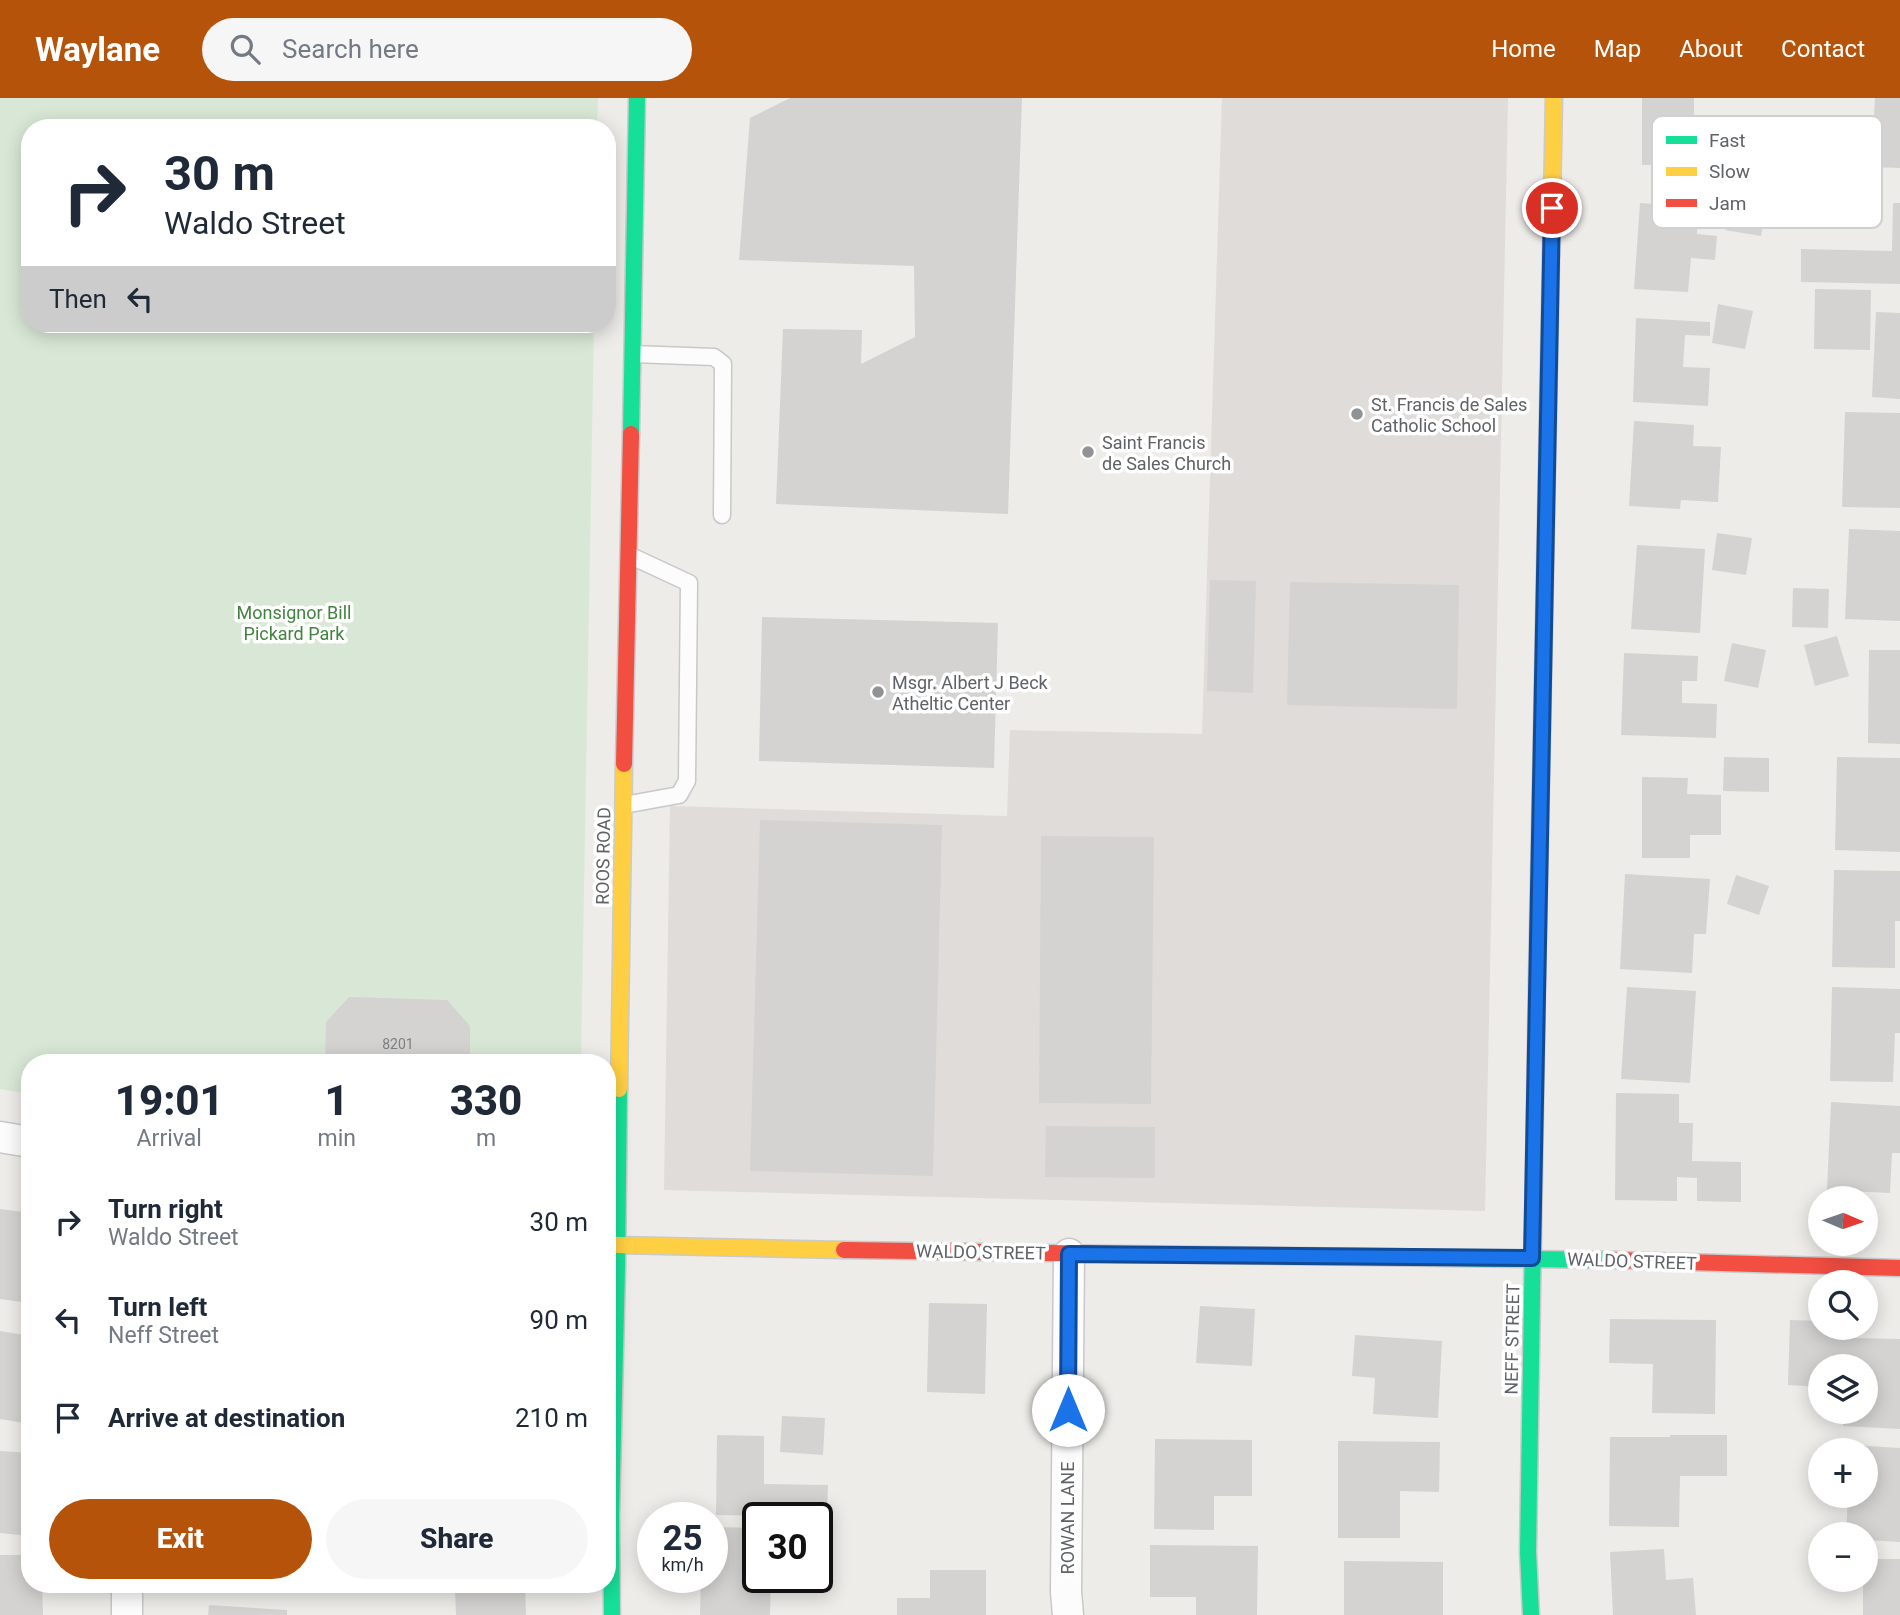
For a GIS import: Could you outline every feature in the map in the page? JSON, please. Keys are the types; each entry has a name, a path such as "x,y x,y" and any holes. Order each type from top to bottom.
{"street":[{"name":"ROOS ROAD","path":"616,1098 637,98"},
{"name":"NEFF STREET","path":"1531,1615 1528,1552 1532,1258 1554,98"},
{"path":"0,1137 21,1140"},
{"name":"WALDO STREET","path":"616,1244 1069,1254 1532,1258 1900,1268"},
{"name":"ROWAN LANE","path":"1068,1615 1069,1254"},
{"path":"127,1593 127,1615"},
{"name":"ROOS ROAD","path":"611,1593 612,1615"}],"lane":[{"path":"632,354 714,357 723,364 722,515"},
{"path":"624,805 680,794 687,781 689,583 628,555"}],"shaded area":[{"name":"St. Francis de Sales Catholic School","path":"1222,98 1508,98 1485,1211 664,1190 670,806 1007,816 1010,730 1202,734"}],"green space":[{"name":"Monsignor Bill Pickard Park","path":"0,98 598,98 597,119 21,119 21,333 594,333 581,1054 21,1054 21,1092 0,1089"}],"building":[{"path":"790,98 1022,98 1008,514 776,504 783,329 862,330 861,364 915,337 914,266 739,260 750,118"},
{"path":"1642,98 1694,98 1694,116 1652,116 1652,165 1642,165"},
{"path":"1875,98 1900,98 1900,168 1882,167 1882,116 1874,116"},
{"path":"1640,203 1652,204 1652,228 1697,228 1697,234 1717,236 1715,260 1691,258 1688,292 1634,289"},
{"path":"1893,203 1900,203 1900,284 1801,282 1801,249 1892,251"},
{"path":"1725,228 1762,228 1761,236"},
{"path":"1815,289 1871,290 1870,350 1814,349"},
{"path":"1718,304 1753,311 1745,349 1712,343"},
{"path":"1876,312 1900,313 1900,399 1872,397"},
{"path":"1636,318 1710,322 1710,336 1685,335 1683,367 1710,368 1708,406 1633,402"},
{"path":"1845,412 1900,413 1900,508 1842,507"},
{"path":"1634,421 1694,425 1693,446 1721,447 1718,502 1681,500 1680,509 1629,506"},
{"path":"1849,529 1900,531 1900,621 1845,619"},
{"path":"1717,533 1752,538 1746,575 1712,570"},
{"path":"1637,545 1705,549 1700,633 1631,629"},
{"path":"1210,580 1256,581 1253,693 1207,691"},
{"path":"1290,582 1459,585 1457,709 1287,705"},
{"path":"1793,588 1829,589 1828,628 1792,627"},
{"name":"Msgr. Albert J Beck Atheltic Center","path":"762,617 998,623 994,768 759,761"},
{"path":"1837,636 1849,676 1815,686 1804,645"},
{"path":"1732,643 1766,650 1758,688 1724,681"},
{"path":"1869,650 1900,650 1900,744 1868,743"},
{"path":"1624,653 1698,656 1697,681 1682,681 1682,703 1717,704 1716,738 1621,735"},
{"path":"1724,757 1769,758 1769,792 1723,791"},
{"path":"1837,757 1900,758 1900,852 1835,850"},
{"path":"1642,777 1688,778 1687,794 1721,795 1721,835 1690,835 1690,858 1642,858"},
{"path":"760,820 942,825 933,1176 750,1171"},
{"path":"1041,836 1154,837 1151,1104 1039,1103"},
{"path":"1834,870 1900,871 1900,921 1895,921 1895,968 1832,967"},
{"path":"1625,874 1710,879 1706,934 1694,934 1692,973 1620,969"},
{"path":"1736,875 1769,886 1759,915 1727,904"},
{"path":"1627,987 1696,991 1690,1083 1621,1079"},
{"path":"1832,987 1900,989 1900,1033 1895,1033 1893,1082 1830,1081"},
{"path":"349,997 447,1000 470,1026 470,1054 325,1054 326,1022"},
{"path":"1616,1093 1679,1094 1679,1123 1693,1123 1692,1161 1741,1162 1741,1202 1697,1201 1697,1178 1677,1177 1677,1201 1615,1200"},
{"path":"1831,1102 1900,1106 1900,1153 1892,1153 1890,1193 1878,1192 1878,1186 1827,1186"},
{"path":"1046,1126 1155,1127 1155,1178 1045,1177"},
{"path":"0,1209 21,1212 21,1302 0,1299"},
{"path":"929,1303 987,1304 985,1394 927,1392"},
{"path":"1200,1306 1255,1309 1252,1366 1196,1363"},
{"path":"1610,1319 1716,1320 1715,1414 1652,1413 1653,1364 1609,1363"},
{"path":"1790,1320 1808,1321 1808,1340 1900,1339 1900,1429 1843,1426 1878,1424 1878,1354 1808,1354 1808,1386 1788,1385"},
{"path":"0,1331 21,1334 21,1422 0,1419"},
{"path":"1355,1335 1442,1341 1438,1418 1373,1414 1375,1378 1352,1376"},
{"path":"782,1416 825,1418 823,1455 780,1452"},
{"path":"717,1435 764,1436 764,1484 828,1485 827,1502 742,1502 742,1515 728,1515 728,1502 716,1502"},
{"path":"1727,1435 1727,1476 1680,1476 1679,1527 1609,1526 1610,1437"},
{"path":"1155,1439 1252,1440 1252,1496 1214,1496 1214,1530 1154,1529"},
{"path":"1338,1441 1440,1442 1439,1492 1400,1491 1400,1538 1338,1538"},
{"path":"1878,1447 1900,1448 1900,1542 1878,1541 1878,1522 1847,1522 1847,1508 1878,1508"},
{"path":"0,1451 21,1452 21,1535 0,1533"},
{"path":"728,1527 742,1528 742,1593 771,1593 770,1615 700,1615 701,1593 728,1593"},
{"path":"1150,1545 1258,1546 1257,1615 1196,1615 1196,1597 1150,1597"},
{"path":"1664,1549 1666,1580 1693,1578 1696,1615 1613,1615 1610,1552"},
{"path":"0,1555 21,1555 21,1593 42,1593 43,1615 0,1615"},
{"path":"1878,1559 1900,1559 1900,1615 1863,1615 1863,1592 1878,1592"},
{"path":"1344,1561 1443,1562 1443,1615 1344,1615"},
{"path":"930,1570 986,1570 986,1615 897,1615 897,1598 930,1598"},
{"path":"455,1593 525,1593 526,1615 456,1615"},
{"path":"209,1605 287,1610 287,1615 208,1615"}],"traffic: fast":[{"path":"631,434 637,98"},
{"path":"1542,729 1551,255"},
{"path":"1531,1615 1528,1552 1537,979"},
{"path":"616,1309 619,1089"},
{"path":"1117,1254 1615,1260"},
{"path":"612,1593 612,1615"}],"traffic: slow":[{"path":"1551,255 1554,98"},
{"path":"619,1089 624,764"},
{"path":"616,1245 844,1250"}],"traffic: jam":[{"path":"624,764 631,434"},
{"path":"1537,979 1542,729"},
{"path":"844,1250 1117,1254"},
{"path":"1615,1260 1900,1268"}],"place":[{"name":"St. Francis de Sales Catholic School","path":"1357,414"},
{"name":"Saint Francis de Sales Church","path":"1088,452"},
{"name":"Msgr. Albert J Beck Atheltic Center","path":"878,692"}],"route":[{"path":"1068,1410 1069,1254 1532,1258 1552,208"}]}
